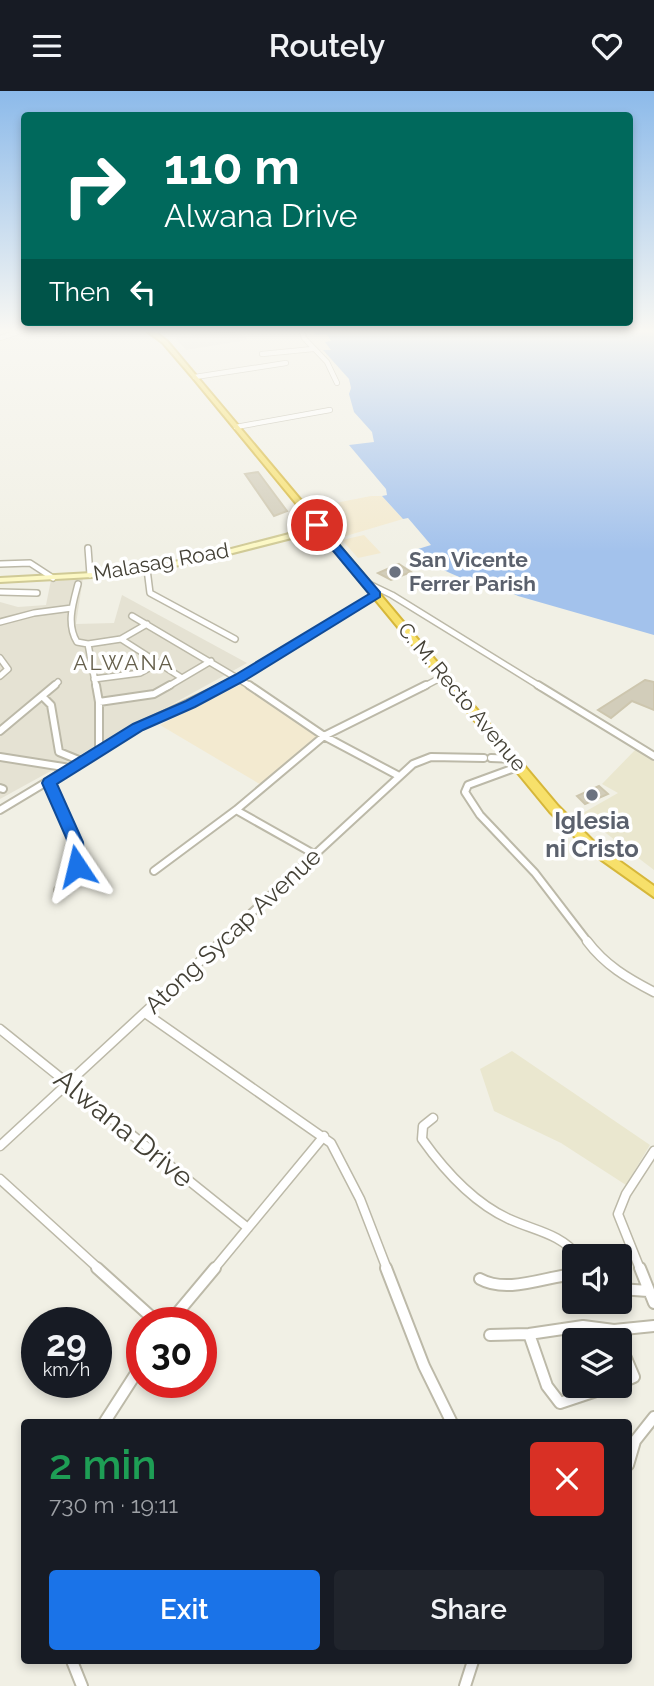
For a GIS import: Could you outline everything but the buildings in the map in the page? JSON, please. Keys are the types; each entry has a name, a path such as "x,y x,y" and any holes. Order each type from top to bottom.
{"highway":[{"name":"C. M. Recto Avenue","path":"217,403 554,809 593,848 654,893"}],"street":[{"path":"236,426 330,410"},
{"name":"Malasag Road","path":"0,580 147,569 189,562 320,528"},
{"path":"88,548 90,575"},
{"path":"0,564 30,563 53,578"},
{"path":"147,569 150,593 235,639"},
{"path":"367,583 392,595 654,756"},
{"path":"78,584 72,608 71,634 77,642 88,644 121,639 147,624"},
{"path":"0,592 37,593"},
{"path":"0,810 150,720 190,704 239,678 376,595"},
{"path":"0,622 34,613 72,608"},
{"path":"132,616 239,678 324,736 399,776"},
{"path":"121,639 183,678"},
{"path":"88,644 99,702 99,750"},
{"path":"0,657 8,669 0,676"},
{"path":"99,702 154,694 211,661"},
{"path":"94,679 140,673 158,663"},
{"path":"155,871 236,810 324,736 444,676"},
{"path":"0,731 58,682"},
{"path":"41,696 51,705 59,752 81,761"},
{"path":"0,757 70,768"},
{"name":"Atong Sycap Avenue","path":"0,1146 399,776 424,758 487,758 517,762"},
{"path":"517,762 468,785 465,792 481,814 535,873 597,954 622,976 654,992"},
{"path":"49,783 76,842 78,857 73,875 58,890"},
{"path":"236,810 314,854"},
{"path":"145,1013 324,1136 335,1150 359,1199 424,1366 450,1419"},
{"name":"Alwana Drive","path":"0,1029 248,1228"},
{"path":"433,1118 423,1126 422,1139 460,1181 500,1214 559,1238 565,1244"},
{"path":"182,1307 324,1136"},
{"path":"654,1151 626,1194 618,1215 654,1303"},
{"path":"0,1179 140,1307"},
{"path":"480,1279 485,1283 502,1285 562,1276"},
{"path":"632,1290 648,1291"},
{"path":"632,1328 654,1326"},
{"path":"570,1328 598,1328"},
{"path":"490,1335 529,1334 562,1329"},
{"path":"529,1334 547,1386 560,1403 575,1398"},
{"path":"107,1419 126,1389"},
{"path":"632,1451 635,1441 654,1417"},
{"path":"73,1664 82,1686"},
{"path":"466,1686 472,1664"}],"shaded area":[{"path":"382,496 403,519 339,538 315,507"},
{"path":"364,535 381,553 358,558 342,540"},
{"path":"83,578 76,624 114,623 122,595 247,663 0,799 0,602 18,607 46,605 51,580"},
{"path":"242,684 320,736 263,786 160,725"},
{"path":"636,749 654,761 654,870 581,814 618,793 602,784"},
{"path":"512,1051 650,1145 626,1185 561,1143 494,1111 480,1069"}],"water":[{"path":"352,403 654,403 654,635 518,596 494,584 465,579 430,562 418,549 431,545 408,518 403,519 382,496 387,495 386,489 349,445 374,442 372,432 354,412"}],"place":[{"name":"San Vicente Ferrer Parish","path":"395,572"},
{"name":"Iglesia ni Cristo","path":"592,795"}],"district":[{"name":"ALWANA","path":"124,663"}],"route":[{"path":"77,866 76,842 49,783 150,720 190,704 239,678 376,595 317,525"}]}
